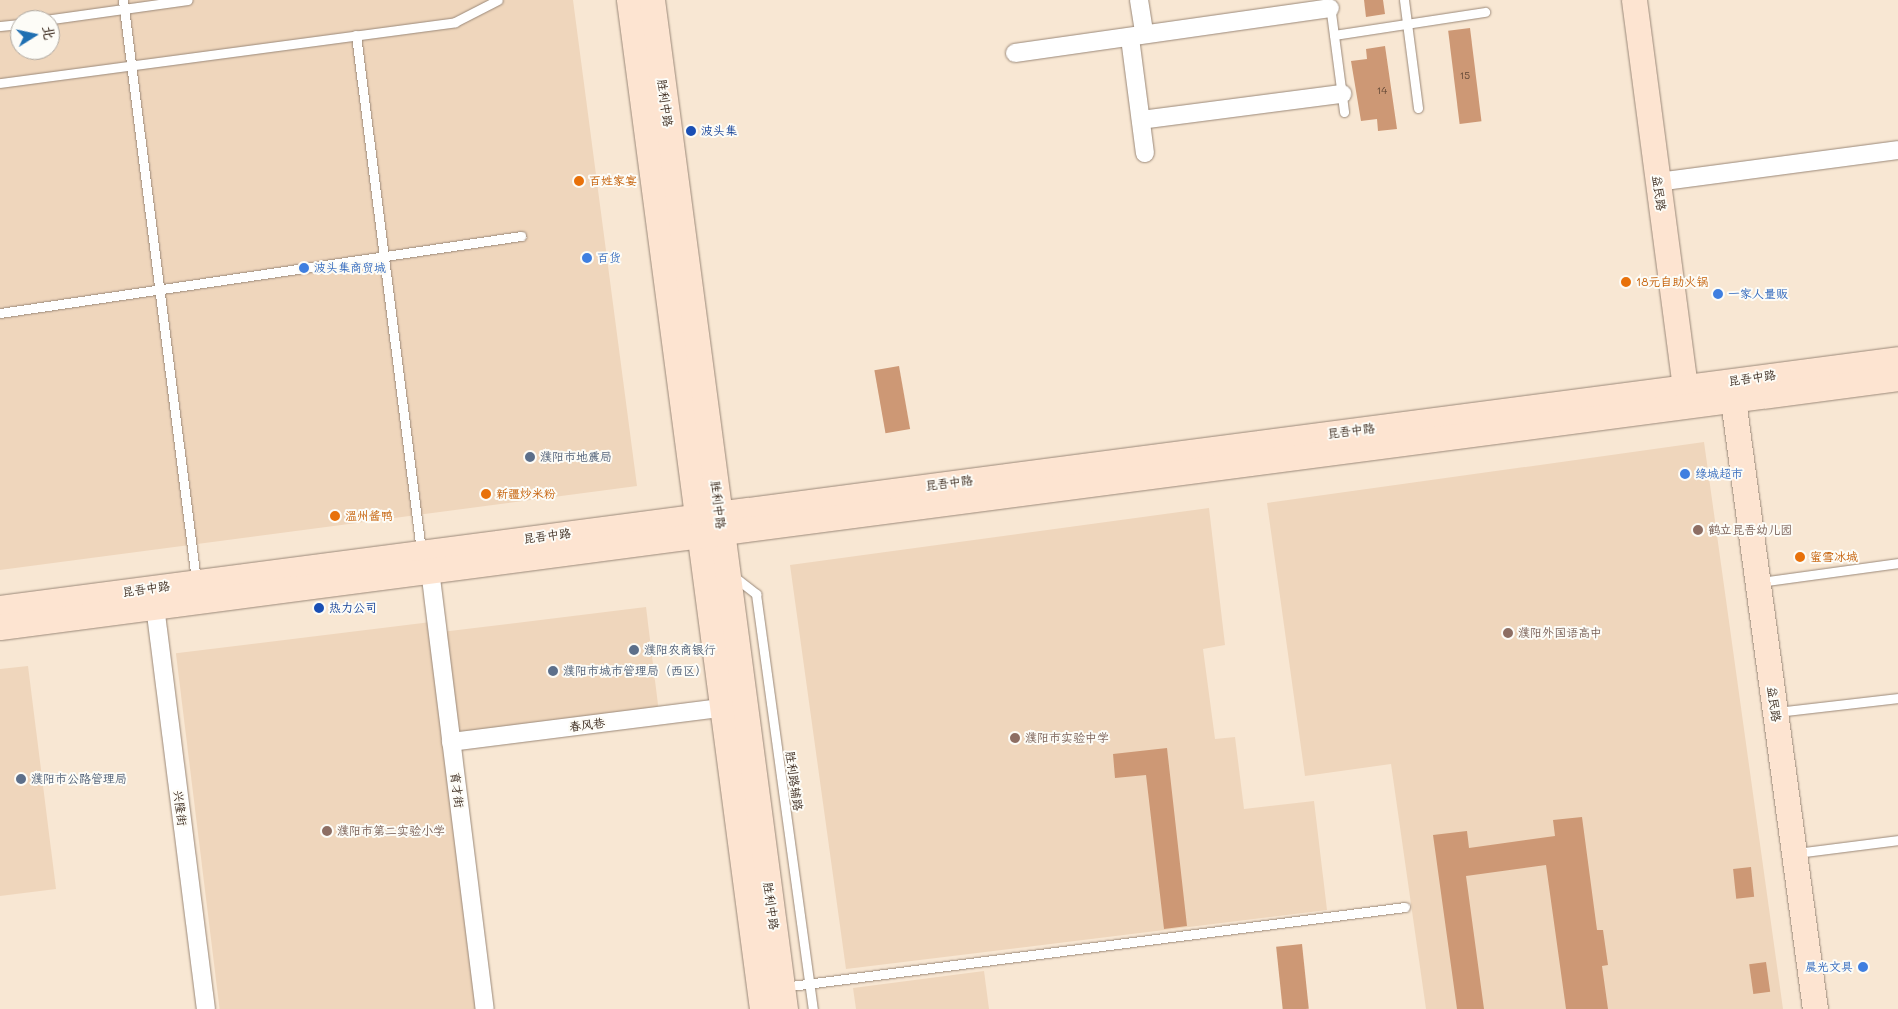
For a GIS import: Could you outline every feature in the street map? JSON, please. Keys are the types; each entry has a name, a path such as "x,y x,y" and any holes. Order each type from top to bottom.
{"street":[{"name":"胜利中路","path":"629,0 709,524 727,571 783,998"},
{"name":"胜利中路","path":"652,0 709,524 722,708 762,1009"},
{"path":"1140,0 1137,35 1141,120 1145,153"},
{"name":"益民路","path":"1634,0 1685,387"},
{"path":"1015,53 1329,4"},
{"path":"1141,120 1343,103"},
{"path":"1658,182 1898,150"},
{"name":"昆吾中路","path":"709,524 1685,387 1898,359"},
{"name":"昆吾中路","path":"0,627 154,606 425,561 709,524 1733,400 1898,378"},
{"name":"益民路","path":"1733,400 1815,1009"},
{"name":"昆吾中路","path":"0,608 196,582 425,561"},
{"name":"育才街","path":"425,561 486,1009"},
{"name":"兴隆街","path":"154,606 206,1009"},
{"name":"春风巷","path":"451,742 722,708"}],"lane":[{"path":"60,17 123,4 188,0"},
{"path":"0,83 455,22 498,0"},
{"path":"1404,0 1418,108"},
{"path":"123,4 196,582"},
{"path":"1329,4 1343,103"},
{"path":"1334,35 1485,12"},
{"path":"356,35 425,561"},
{"path":"0,313 522,236"},
{"path":"1758,582 1898,563"},
{"name":"胜利路辅路","path":"727,571 756,594 813,1009"},
{"path":"1775,712 1898,698"},
{"path":"1794,853 1898,840"},
{"path":"783,998 809,983 1405,907"}],"shaded area":[{"name":"波头集商贸城","path":"0,0 573,0 637,486 0,570"},
{"name":"濮阳外国语高中","path":"1704,442 1783,1009 1426,1009 1391,764 1305,776 1267,503"},
{"name":"濮阳市实验中学","path":"1209,508 1225,645 1203,649 1215,739 1235,737 1244,809 1314,801 1327,910 846,969 790,565"},
{"name":"濮阳市城市管理局（西区）","path":"646,607 658,708 458,733 446,632"},
{"name":"濮阳市第二实验小学","path":"431,622 479,1009 220,1009 176,653"},
{"name":"濮阳市公路管理局","path":"28,666 56,889 0,896 0,669"},
{"path":"984,971 989,1009 856,1009 853,988"}],"building":[{"path":"1364,0 1383,0 1385,14 1366,17"},
{"path":"1470,28 1481,121 1460,124 1448,31"},
{"path":"1385,46 1397,129 1378,131 1377,119 1361,121 1351,61 1367,59 1366,49"},
{"path":"899,366 910,429 885,433 874,370"},
{"path":"1167,748 1187,926 1164,929 1146,775 1115,778 1113,754"},
{"path":"1582,817 1597,930 1603,930 1608,965 1602,966 1608,1009 1566,1009 1546,865 1466,876 1484,1009 1457,1009 1433,835 1467,831 1469,848 1555,836 1553,820"},
{"path":"1751,867 1754,897 1736,899 1733,869"},
{"path":"1302,944 1309,1009 1283,1009 1276,947"},
{"path":"1766,962 1770,992 1753,994 1749,964"}],"place":[{"name":"波头集","path":"691,131"},
{"name":"百姓家宴","path":"579,181"},
{"name":"百货","path":"587,258"},
{"name":"波头集商贸城","path":"304,268"},
{"name":"18元自助火锅","path":"1626,282"},
{"name":"一家人量贩","path":"1718,294"},
{"name":"濮阳市地震局","path":"530,457"},
{"name":"绿城超市","path":"1685,474"},
{"name":"新疆炒米粉","path":"486,494"},
{"name":"温州酱鸭","path":"335,516"},
{"name":"鹤立昆吾幼儿园","path":"1698,530"},
{"name":"蜜雪冰城","path":"1800,557"},
{"name":"热力公司","path":"319,608"},
{"name":"濮阳外国语高中","path":"1508,633"},
{"name":"濮阳农商银行","path":"634,650"},
{"name":"濮阳市城市管理局（西区）","path":"553,671"},
{"name":"濮阳市实验中学","path":"1015,738"},
{"name":"濮阳市公路管理局","path":"21,779"},
{"name":"濮阳市第二实验小学","path":"327,831"},
{"name":"晨光文具","path":"1863,967"}]}
